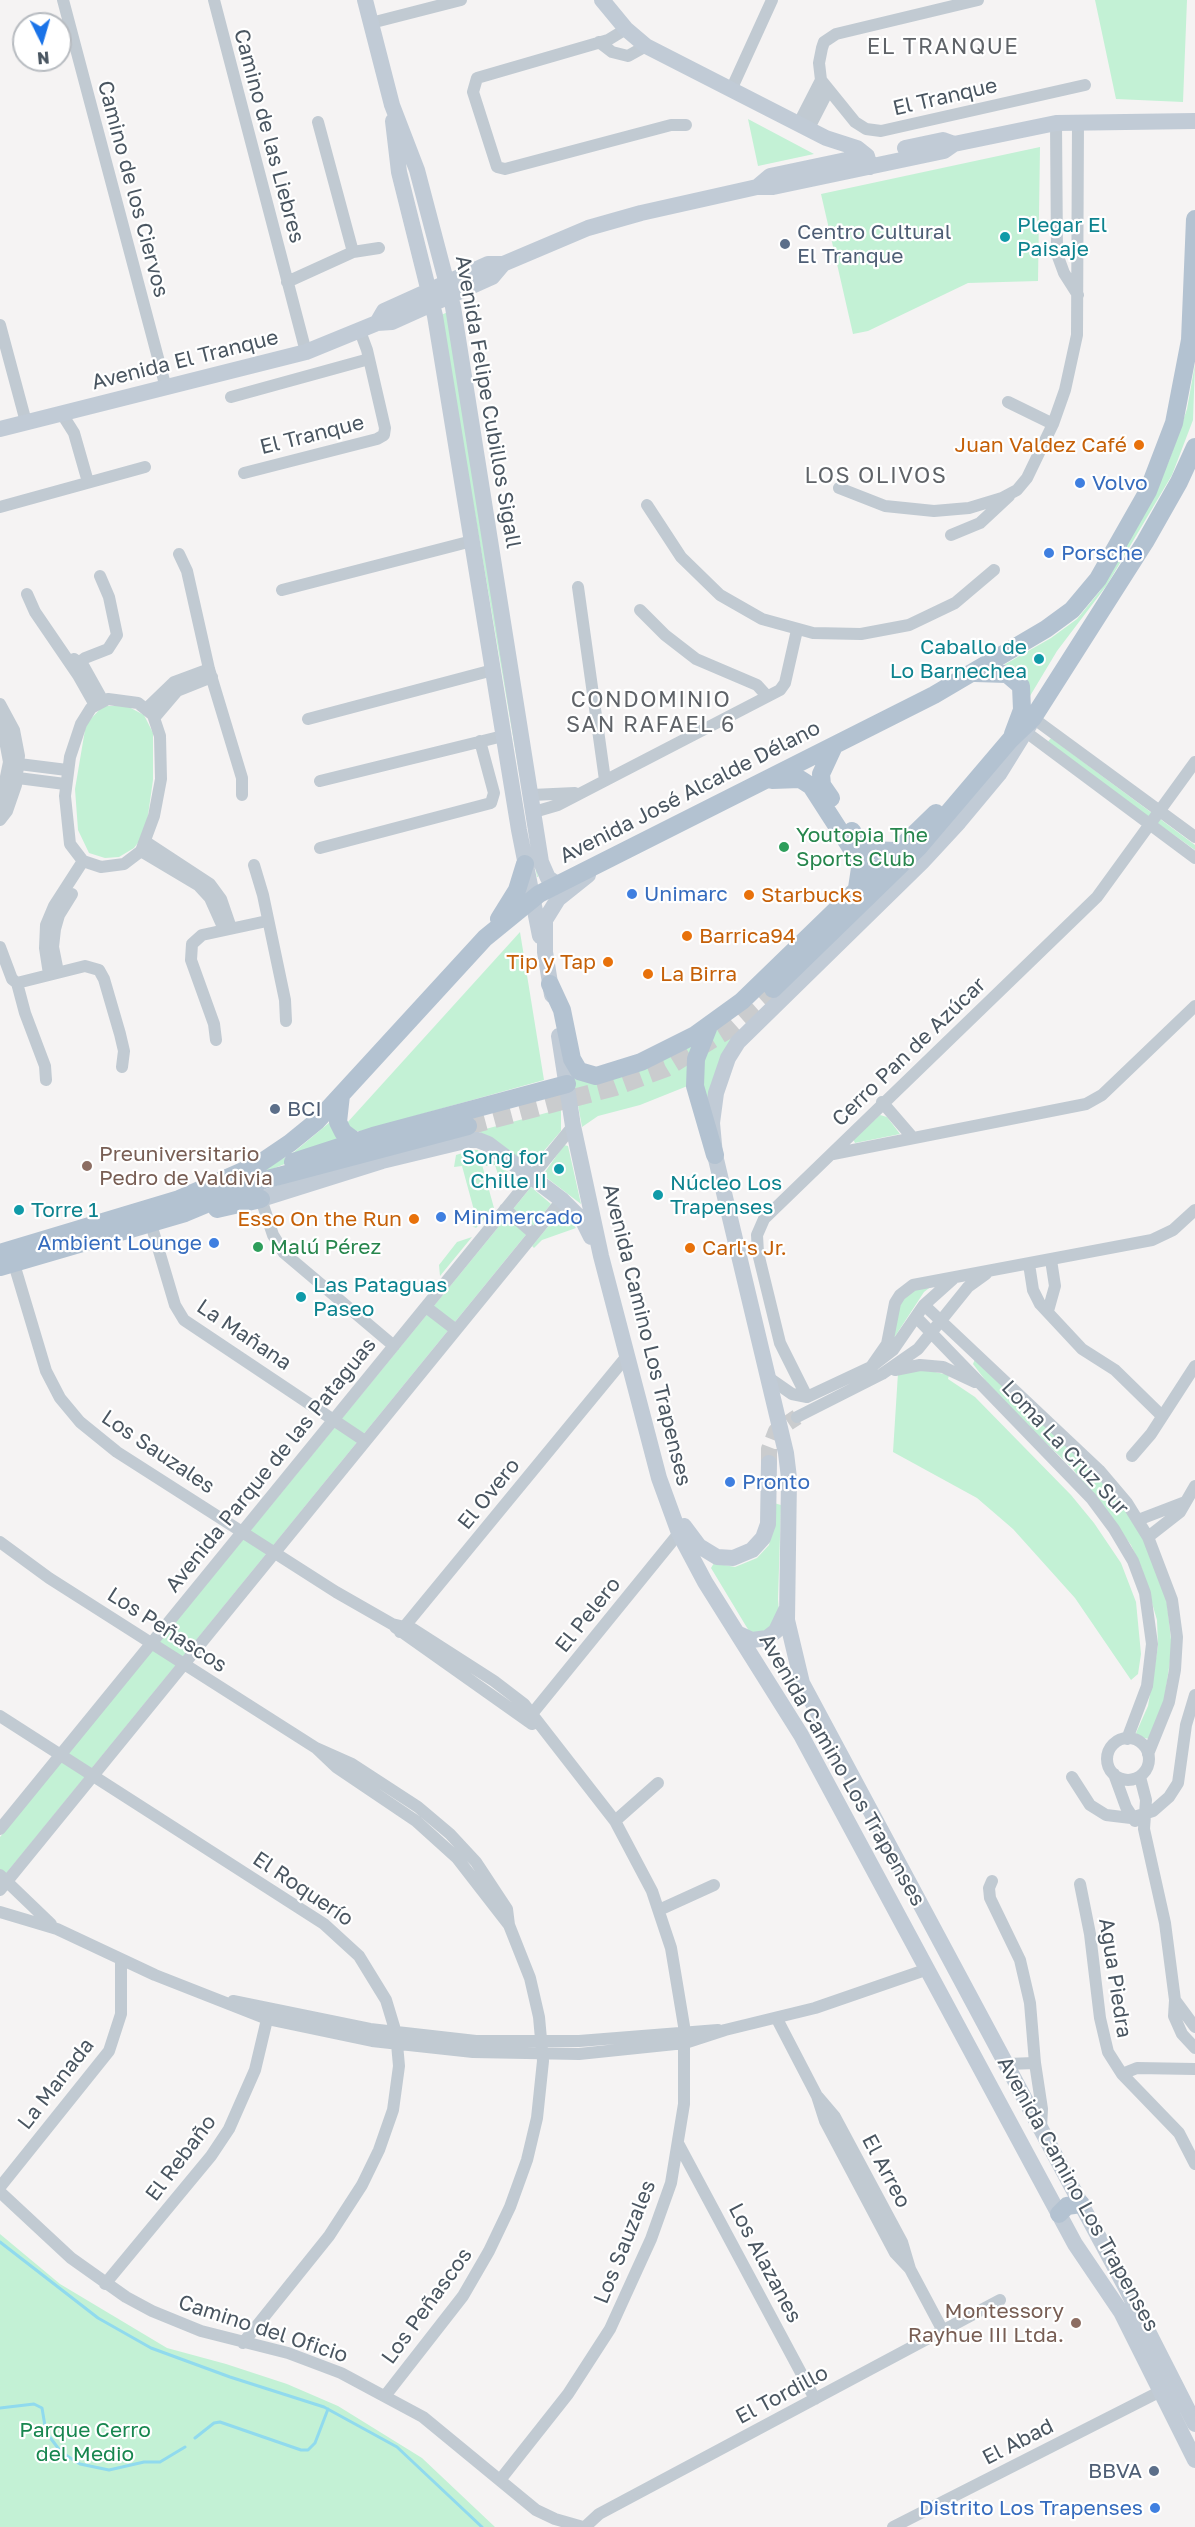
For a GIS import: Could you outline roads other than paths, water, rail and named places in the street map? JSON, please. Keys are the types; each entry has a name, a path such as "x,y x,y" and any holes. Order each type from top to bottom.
{"main road":[{"path":"365,0 392,105"},
{"path":"602,0 626,29 646,46 814,131 829,143 863,163"},
{"name":"Avenida Felipe Cubillos Sigall","path":"392,105 417,170 449,289 542,868 548,878 557,884"},
{"name":"Avenida Felipe Cubillos Sigall","path":"392,105 396,159 431,297 531,900"},
{"name":"Avenida El Tranque","path":"757,187 770,176 820,165 863,163 944,151 954,144 1056,123 1195,121"},
{"path":"814,131 827,156 820,165"},
{"name":"Avenida El Tranque","path":"0,429 306,352 377,323 384,311 431,297 449,289 488,264 503,264 613,220 757,187 773,187 863,163"},
{"name":"Avenida José Alcalde Délano","path":"4,1261 179,1199 240,1174 290,1143 342,1094 485,938 531,900 557,884 765,781 973,673 1059,620 1080,603 1098,579 1148,491 1163,455 1180,401 1193,338 1195,219"},
{"path":"446,383 456,381 463,413 471,421"},
{"path":"715,1155 712,1123 716,1093 728,1058 738,1042 930,854 981,798 1150,533 1179,482 1195,447"},
{"path":"773,990 919,847 1023,730 1021,686 1007,674 973,673"},
{"path":"834,746 821,769 822,785 861,844 870,850 895,851"},
{"path":"550,984 562,1010 574,1065 579,1071 589,1076 604,1075 640,1062 709,1026 758,988 895,851 984,774"},
{"path":"765,781 800,779 811,786 858,859 860,868 857,888"},
{"path":"513,793 523,810 534,813"},
{"path":"485,938 512,901 525,864"},
{"name":"Avenida Camino Los Trapenses","path":"545,952 544,925 553,904 599,864"},
{"name":"Avenida Camino Los Trapenses","path":"531,900 545,952 573,1126 601,1256 664,1493 679,1533 790,1716 1059,2214 1087,2264 1121,2312 1195,2460"},
{"path":"709,1026 696,1059 695,1086 715,1155"},
{"path":"264,1180 290,1163 355,1141 567,1084"},
{"path":"342,1094 338,1122 343,1132 355,1141"},
{"path":"4,1261 151,1224 185,1213 264,1180 468,1126"},
{"path":"185,1213 200,1213 261,1199 382,1161 469,1140 489,1144 562,1200 583,1221 601,1256"},
{"name":"Avenida Camino Los Trapenses","path":"715,1155 770,1378 786,1453 789,1478 786,1611 792,1651 807,1694 1041,2128 1195,2424"},
{"path":"664,1493 690,1534 706,1552 722,1558 740,1556 757,1546 767,1529 769,1463"},
{"path":"739,1634 752,1640 766,1638 776,1631 786,1611"},
{"path":"1059,2214 1067,2206 1081,2204"}],"street":[{"name":"Camino de los Ciervos","path":"63,0 166,388"},
{"name":"Camino de las Liebres","path":"214,0 306,352"},
{"path":"371,23 461,0"},
{"path":"731,90 772,0"},
{"path":"814,131 825,86 819,63 822,48 829,37 844,31 978,0"},
{"path":"626,29 614,38 477,78 473,92 497,167 505,170 671,125 686,125"},
{"path":"599,42 612,52 628,56 646,46"},
{"name":"El Tranque","path":"825,86 855,122 866,129 881,131 1085,85"},
{"path":"951,535 971,528 988,517 1027,478 1053,424 1075,354 1079,296 1078,121"},
{"path":"318,122 352,252"},
{"path":"1056,123 1057,254 1064,273 1079,296"},
{"path":"1057,180 1079,180"},
{"name":"Camino de las Liebres","path":"287,282 352,252 379,248"},
{"path":"0,325 26,422"},
{"name":"El Tranque","path":"244,473 381,437 386,428 360,331"},
{"path":"231,397 369,359"},
{"path":"1008,402 1053,424"},
{"path":"74,433 81,409"},
{"path":"62,414 74,433 88,482"},
{"path":"0,507 145,467"},
{"path":"839,488 885,506 918,511 969,508 1010,495"},
{"path":"647,505 681,557 707,585 747,612 797,630 829,634 861,634 909,625 955,603 994,570"},
{"name":"Avenida Felipe Cubillos Sigall","path":"282,590 472,541"},
{"path":"179,554 190,580 210,673 227,722 242,778 242,795"},
{"path":"62,653 79,661 111,646 117,635 109,597 100,576"},
{"path":"578,587 605,780"},
{"path":"27,594 34,612 62,653 83,674"},
{"path":"640,610 673,642 696,658 757,685 766,696"},
{"path":"534,813 551,808 780,690 785,684 797,630"},
{"path":"83,674 97,654"},
{"path":"79,661 83,674 99,703"},
{"path":"308,719 493,670"},
{"path":"151,713 177,691 210,673"},
{"path":"122,699 151,713 160,736 161,779 144,847 130,861 118,866 87,863 73,850 68,837 65,784 79,730 87,712 99,703 122,699"},
{"path":"0,704 14,730 15,770 7,811 0,820"},
{"path":"0,715 15,770 0,806"},
{"path":"1023,730 1159,811 1195,837"},
{"path":"1023,730 1195,858"},
{"path":"320,781 504,736"},
{"path":"320,848 488,805 493,800 494,793 480,741"},
{"name":"Cerro Pan de Azúcar","path":"807,1397 780,1343 758,1253 757,1235 764,1219 833,1154 882,1102 1097,897 1195,762"},
{"path":"15,770 67,770"},
{"path":"15,770 65,784"},
{"path":"532,795 580,793"},
{"path":"144,847 210,884 221,899 228,929"},
{"path":"53,973 45,948 46,925 54,906 87,863"},
{"path":"254,865 263,895 286,1006 286,1021"},
{"path":"216,1040 214,1024 197,980 190,951 194,941 228,929 267,921"},
{"path":"0,947 12,979 18,983 25,1013 45,1066 46,1080"},
{"path":"18,983 85,966 95,968 101,973 123,1042 122,1067"},
{"path":"833,1154 1071,1108 1094,1100 1195,1006"},
{"path":"882,1102 913,1138"},
{"name":"Avenida Parque de las Pataguas","path":"0,1829 573,1126"},
{"path":"261,1199 273,1235 284,1253 394,1346"},
{"path":"57,1929 3,1882 276,1552 562,1200"},
{"path":"505,1209 534,1234"},
{"path":"871,1367 885,1348 893,1312 900,1295 913,1284 993,1272 1159,1238 1173,1230 1195,1210"},
{"name":"La Mañana","path":"151,1224 175,1305 184,1320 365,1441"},
{"path":"1048,1311 1055,1286 1051,1260"},
{"name":"Los Sauzales","path":"4,1261 52,1385 69,1410 104,1443 336,1592 399,1628 413,1629 494,1681 545,1733 583,1777 615,1821 644,1872 659,1910 675,1966 685,2037 685,2088 679,2145 658,2222 610,2329 568,2394 500,2480"},
{"path":"1029,1264 1034,1290 1040,1304 1082,1349 1115,1370 1161,1415"},
{"path":"797,1417 882,1374 918,1349 942,1323 968,1287 993,1272"},
{"path":"770,1378 784,1390 807,1397 871,1367 893,1350 924,1305 955,1277"},
{"name":"Loma La Cruz Sur","path":"924,1305 1100,1470 1148,1537 1172,1600 1177,1637 1175,1670 1169,1702 1148,1754 1148,1768 1140,1777"},
{"path":"426,1307 456,1330"},
{"name":"Loma La Cruz Sur","path":"916,1317 968,1368 984,1388 1091,1498 1114,1529 1140,1576 1151,1627 1151,1661 1147,1686 1127,1739 1116,1743 1109,1752 1108,1764 1114,1774"},
{"name":"El Overo","path":"399,1628 627,1356"},
{"name":"Loma La Cruz Sur","path":"882,1374 920,1365 943,1367 964,1375 984,1388"},
{"path":"1132,1456 1195,1366"},
{"path":"608,1379 618,1375 634,1381"},
{"path":"1148,1537 1174,1518 1195,1486"},
{"name":"Loma La Cruz Sur","path":"1138,1520 1186,1501"},
{"name":"El Pelero","path":"530,1717 679,1533"},
{"name":"Los Peñascos","path":"0,1542 49,1578 316,1748 336,1767 416,1821 443,1844 468,1871 498,1914 509,1925 530,1978 542,2048 540,2098 533,2138 520,2183 500,2229 463,2296 385,2396"},
{"path":"1072,1777 1090,1805 1098,1811 1113,1817 1131,1818 1146,1815 1164,1802 1178,1783 1186,1725 1195,1695"},
{"name":"El Roquerío","path":"0,1716 335,1932 360,1956 386,2000 397,2039 398,2081 393,2109 379,2150 362,2185 329,2236 243,2343"},
{"path":"1127,1739 1139,1742 1148,1754"},
{"path":"1114,1774 1131,1818 1144,1829"},
{"path":"1114,1774 1123,1780 1140,1777 1146,1800 1144,1829 1165,1923 1175,2000 1174,2016 1178,2026 1195,2048"},
{"path":"615,1821 658,1783"},
{"path":"992,1881 988,1888 990,1898 1020,1960 1030,2003 1042,2109 1041,2128"},
{"name":"Agua Piedra","path":"1080,1884 1090,1935 1104,2041 1122,2074 1179,2133 1195,2164"},
{"path":"659,1910 714,1885"},
{"path":"0,1912 57,1929 121,1960 225,2000 268,2013 397,2039 476,2041 542,2048 685,2037 725,2030 777,2019 852,1997 928,1969"},
{"name":"La Manada","path":"0,2187 109,2050 121,2014 121,1960"},
{"path":"1175,2000 1195,2027"},
{"name":"El Rebaño","path":"105,2284 211,2156 229,2129 249,2086 268,2013"},
{"name":"El Arreo","path":"777,2019 817,2096 825,2121 895,2253 910,2269 943,2331"},
{"path":"1006,2064 1035,2063"},
{"path":"1122,2074 1137,2068 1195,2069"},
{"name":"Los Alazanes","path":"679,2145 815,2399"},
{"name":"Camino del Oficio","path":"0,2192 71,2258 105,2284 168,2318 243,2343 310,2360 385,2396 435,2426 542,2513 584,2527"},
{"name":"El Tordillo","path":"584,2527 599,2514 1000,2300"},
{"name":"El Abad","path":"893,2527 1161,2391"}],"waterway":[{"path":"0,2242 98,2318 151,2348 230,2377 324,2407 397,2447 482,2527"},
{"path":"0,2408 34,2404 42,2408 46,2432 61,2452 80,2464 109,2470 144,2462 160,2462 185,2447"},
{"path":"195,2438 214,2423 220,2422 301,2450 308,2450 315,2443 328,2409"}],"tunnel":[{"path":"468,1126 615,1087 666,1068 726,1031 773,989"},
{"path":"769,1463 769,1449 776,1431 797,1417"}],"place":[{"name":"Plegar El Paisaje","path":"1005,237"},
{"name":"Centro Cultural El Tranque","path":"785,244"},
{"name":"Juan Valdez Café","path":"1139,445"},
{"name":"Volvo","path":"1080,483"},
{"name":"Porsche","path":"1049,553"},
{"name":"Caballo de Lo Barnechea","path":"1039,659"},
{"name":"Youtopia The Sports Club","path":"784,847"},
{"name":"Unimarc","path":"632,894"},
{"name":"Starbucks","path":"749,895"},
{"name":"Barrica94","path":"687,936"},
{"name":"Tip y Tap","path":"608,962"},
{"name":"La Birra","path":"648,974"},
{"name":"BCI","path":"275,1109"},
{"name":"Preuniversitario Pedro de Valdivia","path":"87,1166"},
{"name":"Song for Chille II","path":"559,1169"},
{"name":"Núcleo Los Trapenses","path":"658,1195"},
{"name":"Torre 1","path":"19,1210"},
{"name":"Minimercado","path":"441,1217"},
{"name":"Esso On the Run","path":"414,1219"},
{"name":"Ambient Lounge","path":"214,1243"},
{"name":"Malú Pérez","path":"258,1247"},
{"name":"Carl's Jr.","path":"690,1248"},
{"name":"Las Pataguas Paseo","path":"301,1297"},
{"name":"Pronto","path":"730,1482"},
{"name":"Montessory Rayhue III Ltda.","path":"1076,2323"},
{"name":"BBVA","path":"1154,2471"},
{"name":"Distrito Los Trapenses","path":"1155,2508"}],"district":[{"name":"EL TRANQUE","path":"943,47"},
{"name":"LOS OLIVOS","path":"876,476"},
{"name":"CONDOMINIO SAN RAFAEL 6","path":"651,712"}],"park label":[{"name":"Parque Cerro del Medio","path":"85,2442"}]}
